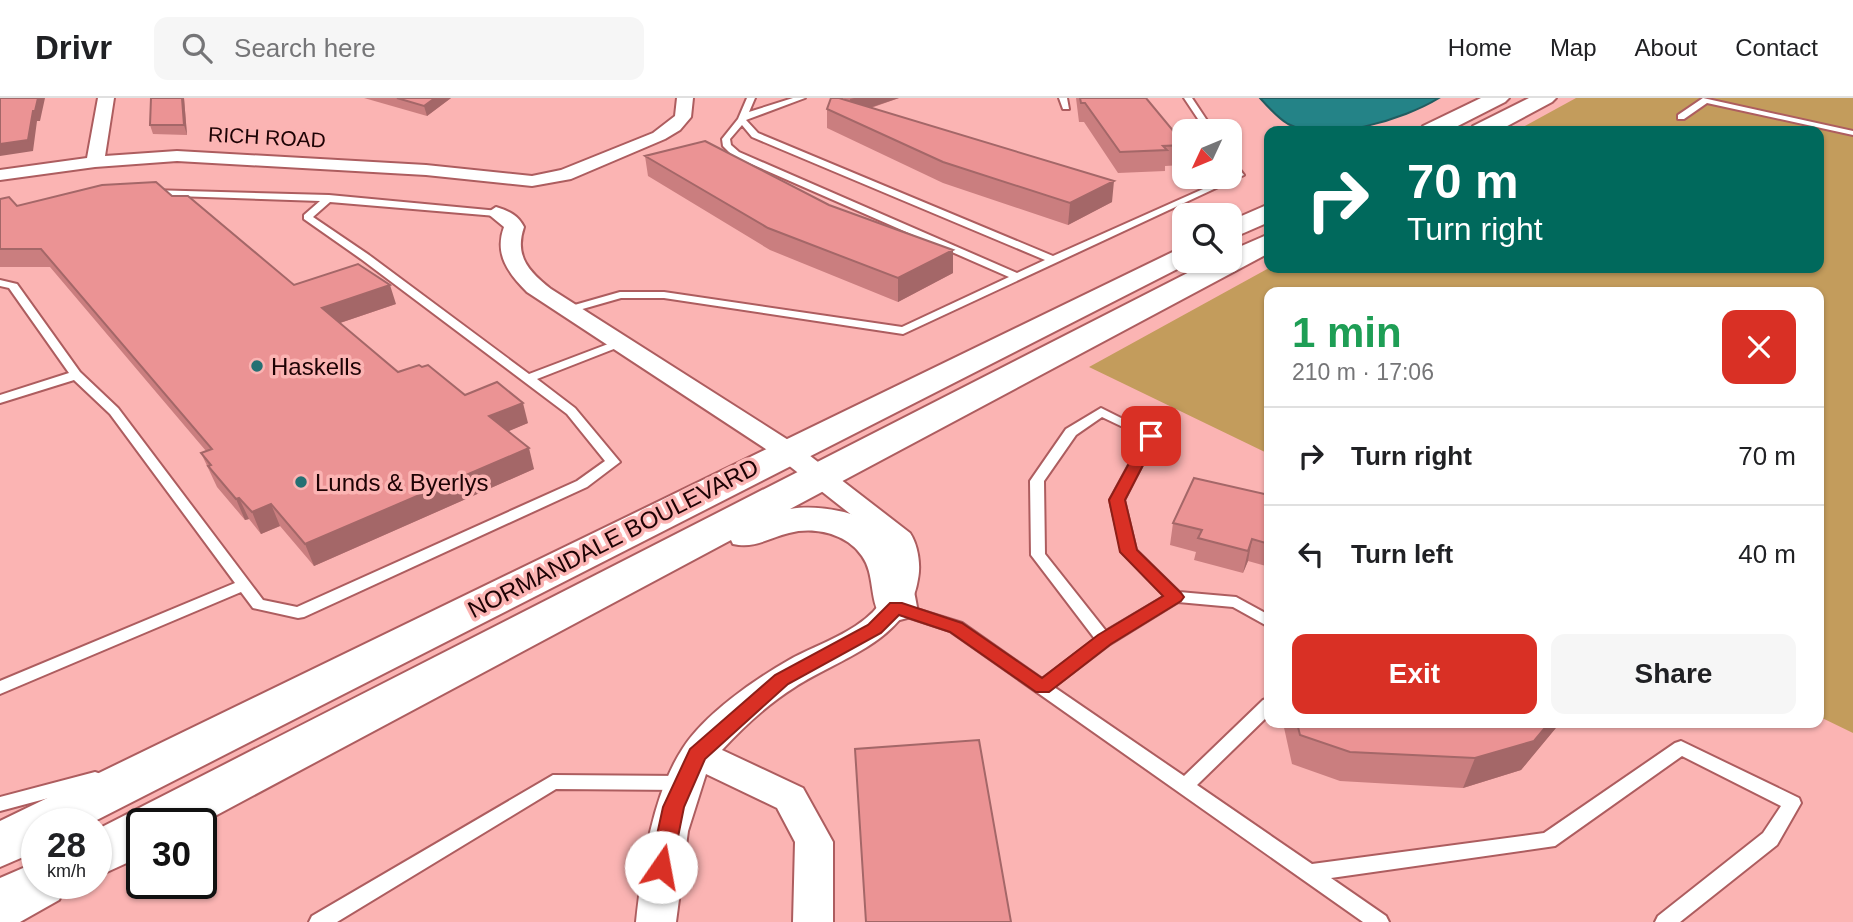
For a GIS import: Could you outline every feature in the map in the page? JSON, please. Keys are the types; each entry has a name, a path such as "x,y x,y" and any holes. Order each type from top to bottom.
{"main road":[{"path":"1441,126 1497,98"},
{"path":"1491,126 1545,98"},
{"path":"1242,226 1264,215"},
{"name":"NORMANDALE BOULEVARD","path":"74,808 183,754 804,464 1264,244"},
{"name":"NORMANDALE BOULEVARD","path":"185,808 635,573 804,464 1172,261"},
{"path":"635,573 782,522 807,519 825,521 844,524 861,533 880,550 891,574 896,607"},
{"path":"0,845 21,835"},
{"path":"0,905 21,894"}],"street":[{"path":"95,162 106,98"},
{"name":"RICH ROAD","path":"0,175 95,162 213,156 466,173 532,181 565,175 659,136 674,127 683,117 685,98"},
{"path":"495,213 511,220 514,226 509,238 510,257 521,276 568,310 804,464 900,539 906,558 904,580 896,607 874,629 782,680 691,769 674,807 661,867 656,922"},
{"path":"691,769 790,798 814,842 813,922"}],"lane":[{"path":"751,98 743,118 726,139 727,146 736,154 1017,277"},
{"path":"743,118 801,98"},
{"path":"1063,98 1066,107"},
{"path":"1188,98 1202,119"},
{"path":"1681,117 1706,100 1822,126"},
{"path":"743,118 755,135 1052,260"},
{"path":"1824,126 1853,133"},
{"path":"568,310 620,295 664,295 903,331 1209,189"},
{"path":"132,193 329,198 495,213"},
{"path":"0,283 13,286 76,375 114,411 258,604 298,614 582,484 613,461 571,411 365,257 307,218 329,198"},
{"path":"527,380 620,343"},
{"path":"0,399 76,375"},
{"path":"1104,640 1038,555 1037,481 1071,432 1101,412 1151,436 1117,500 1129,552 1175,597"},
{"path":"0,688 244,585"},
{"path":"1042,688 1104,640 1175,597 1236,602 1264,619"},
{"path":"896,607 956,628 1379,922"},
{"path":"1184,787 1264,709"},
{"path":"1308,873 1548,840 1681,748 1793,803 1770,839 1665,922"},
{"path":"0,804 183,754"},
{"path":"319,922 553,782 691,769"}],"shaded area":[{"path":"1576,98 1853,98 1853,733 1824,719 1824,287 1264,287 1264,452 1089,367 1264,271 1264,273 1824,273 1824,126 1525,126"}],"water":[{"path":"1260,98 1439,98 1406,114 1365,126 1294,126 1277,116"}],"building":[{"path":"0,98 38,98 28,140 0,144"},
{"path":"151,98 182,98 184,125 150,125"},
{"path":"397,98 435,98 424,106"},
{"path":"831,98 839,98 1114,181 1070,203 943,162 827,109"},
{"path":"1080,98 1146,98 1172,129 1172,146 1163,146 1167,150 1120,152 1085,103 1081,103"},
{"path":"705,141 829,205 953,250 898,278 768,228 645,156"},
{"path":"156,182 172,196 188,196 294,285 358,264 390,285 322,308 398,372 428,365 465,395 497,382 523,403 489,416 529,448 305,544 271,504 252,512 239,498 236,499 208,466 211,465 201,453 212,449 41,249 0,249 0,199 9,197 17,206 102,185"},
{"path":"1194,478 1264,494 1264,543 1252,539 1248,551 1198,538 1202,530 1173,523"},
{"path":"1298,728 1545,728 1534,741 1475,758 1350,752 1300,735"},
{"path":"979,740 1011,922 866,922 855,749"}],"place":[{"name":"Haskells","path":"257,366"},
{"name":"Lunds & Byerlys","path":"301,482"}],"route":[{"path":"661,867 674,807 697,754 737,716 782,680 874,629 896,607 956,628 1042,688 1104,640 1175,597 1129,552 1117,500 1151,436"}]}
